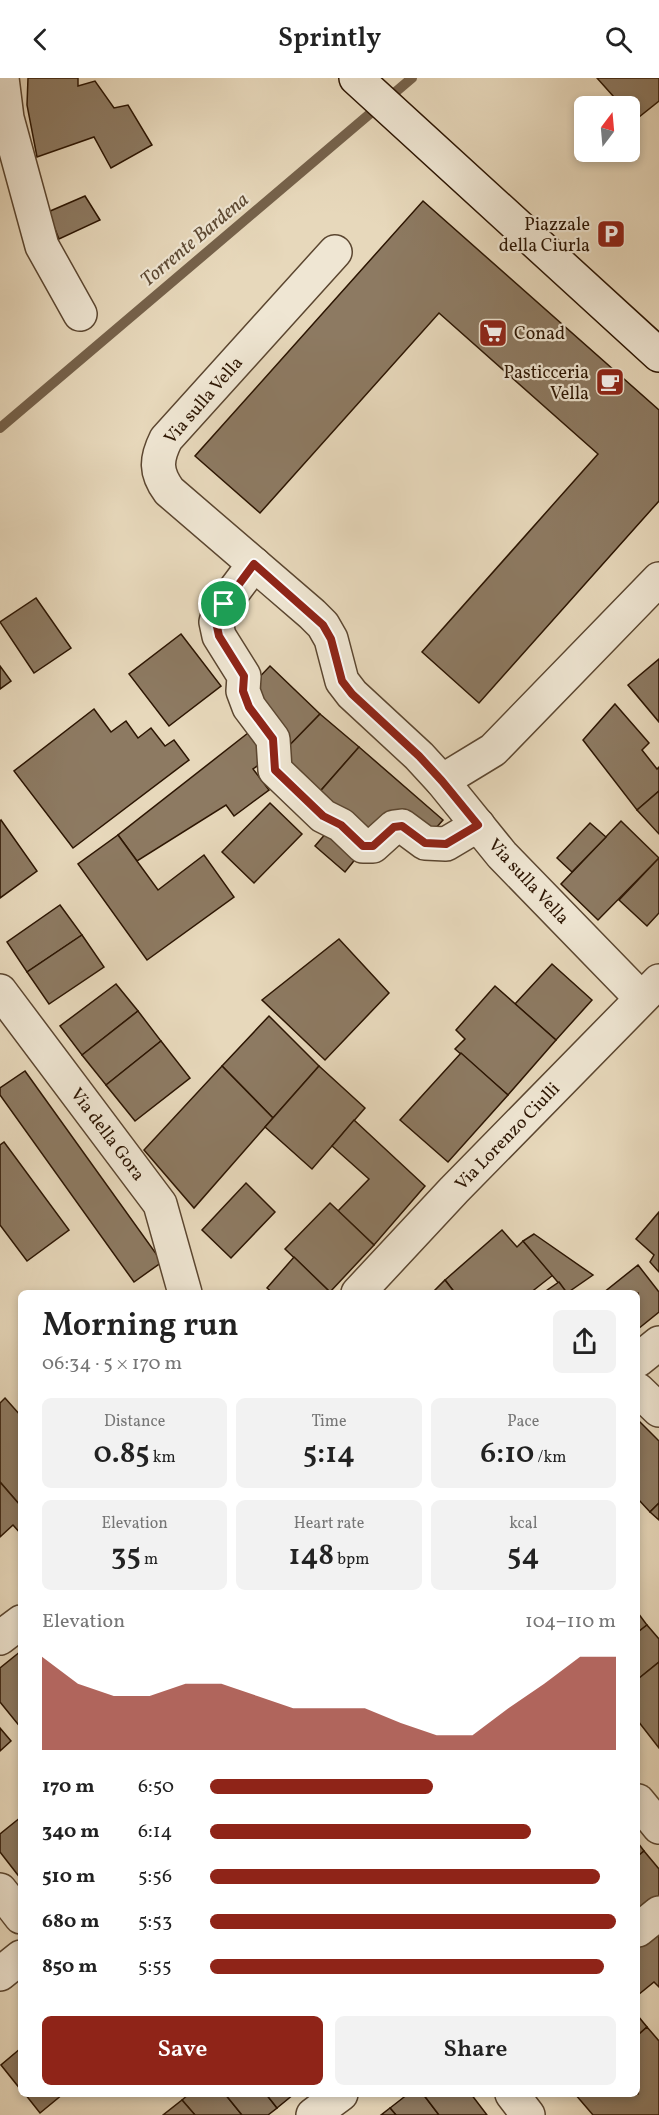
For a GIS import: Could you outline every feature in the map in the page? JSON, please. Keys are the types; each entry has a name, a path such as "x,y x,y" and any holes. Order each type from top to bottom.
{"street":[{"path":"2,78 7,118 42,246 80,314"},
{"path":"356,78 659,355"},
{"name":"Via sulla Vella","path":"335,252 166,439 159,453 161,480 168,490 323,625 331,639 342,681 352,694 419,756 502,855 650,989"},
{"path":"254,564 219,611 216,622 219,636 244,676 243,691 249,707 273,739 275,770 323,816 341,825 363,846 373,846 394,827 402,826 425,843 446,844 478,825"},
{"path":"442,781 493,750 659,579"},
{"name":"Via Lorenzo Ciulli","path":"361,1290 454,1190 650,989"},
{"name":"Via della Gora","path":"0,991 160,1204 184,1290"},
{"path":"640,1358 659,1343"},
{"path":"640,1392 659,1410"},
{"path":"0,1638 18,1624"},
{"path":"640,1803 659,1827"},
{"path":"0,1890 18,1913"},
{"path":"640,1928 659,1913"},
{"path":"0,1974 18,1960"},
{"path":"313,2115 336,2097"},
{"path":"514,2097 528,2115"}],"building":[{"path":"28,78 78,78 78,86 95,81 114,108 128,105 152,145 111,168 94,137 37,157 27,105"},
{"path":"597,78 659,78 659,101 640,116 640,96 613,96"},
{"path":"85,196 100,220 59,239 48,212"},
{"path":"423,201 659,410 659,501 479,703 422,652 598,454 439,313 260,513 195,456"},
{"path":"36,598 71,648 34,673 0,622"},
{"path":"181,634 221,686 169,726 129,674"},
{"path":"659,659 659,722 628,685"},
{"path":"0,666 11,681 0,689"},
{"path":"270,666 320,714 290,745 259,713 249,688"},
{"path":"615,704 649,743 642,750 657,769 659,767 659,791 637,810 583,740"},
{"path":"94,709 111,732 126,721 138,738 151,728 165,746 174,740 189,760 73,848 14,771"},
{"path":"320,714 359,747 316,796 277,758"},
{"path":"248,733 267,759 253,769 269,790 234,816 226,805 137,861 118,835"},
{"path":"359,747 443,820 426,839 370,844 316,796"},
{"path":"659,791 659,834 637,810"},
{"path":"270,803 302,834 254,883 222,852"},
{"path":"0,821 37,871 0,898"},
{"path":"621,821 659,858 598,920 561,884"},
{"path":"590,823 606,837 572,872 557,858"},
{"path":"327,832 357,857 345,872 315,846"},
{"path":"118,835 158,890 204,855 234,897 147,960 78,864"},
{"path":"659,858 659,913 647,926 619,900"},
{"path":"60,905 82,935 27,972 7,942"},
{"path":"82,935 104,967 49,1004 27,972"},
{"path":"339,939 389,993 325,1060 262,1000"},
{"path":"552,964 592,1000 556,1040 515,1004"},
{"path":"116,984 138,1011 82,1055 60,1026"},
{"path":"495,986 556,1040 508,1095 455,1049 465,1039 456,1030"},
{"path":"138,1011 161,1041 106,1085 82,1055"},
{"path":"269,1016 319,1066 273,1118 222,1066"},
{"path":"161,1041 190,1078 135,1121 106,1085"},
{"path":"461,1053 508,1095 448,1162 400,1120"},
{"path":"222,1066 273,1118 194,1208 144,1150"},
{"path":"319,1066 365,1108 312,1169 265,1127"},
{"path":"25,1071 162,1262 134,1282 0,1095 0,1088"},
{"path":"354,1120 425,1186 374,1245 338,1211 369,1179 332,1146"},
{"path":"4,1142 69,1230 27,1261 0,1225 0,1145"},
{"path":"246,1183 275,1212 231,1258 202,1230"},
{"path":"330,1203 374,1245 332,1290 328,1290 285,1249"},
{"path":"659,1212 659,1272 650,1262 654,1255 636,1239"},
{"path":"502,1230 517,1247 523,1241 553,1275 534,1290 453,1290 445,1280"},
{"path":"534,1234 593,1275 571,1290 564,1290 523,1241"},
{"path":"294,1257 328,1290 269,1290 267,1288"},
{"path":"638,1265 659,1292 659,1312 640,1327 640,1290 607,1290"},
{"path":"445,1280 453,1290 435,1290"},
{"path":"559,1282 565,1290 547,1290"},
{"path":"5,1398 18,1413 18,1503 0,1482 0,1403"},
{"path":"640,1422 659,1441 659,1503 650,1512 640,1501"},
{"path":"0,1482 18,1503 18,1531 13,1525 0,1537"},
{"path":"659,1503 659,1520 650,1512"},
{"path":"640,1616 647,1625 640,1630"},
{"path":"647,1625 659,1639 659,1662 640,1677 640,1630"},
{"path":"18,1653 18,1724 0,1702 0,1668"},
{"path":"659,1662 659,1748 640,1724 640,1677"},
{"path":"0,1728 11,1741 0,1751"},
{"path":"18,1819 18,1875 0,1852 0,1834"},
{"path":"644,1851 659,1869 659,1897 640,1912 640,1854"},
{"path":"659,1924 659,1987 654,1982 640,1993 640,1939"},
{"path":"640,2018 647,2027 640,2033"},
{"path":"647,2027 659,2041 659,2115 593,2115 578,2097 640,2097 640,2033"},
{"path":"18,2051 18,2086 1,2065"},
{"path":"27,2097 59,2097 40,2113"},
{"path":"186,2097 227,2097 242,2115 195,2115 182,2100"},
{"path":"227,2097 268,2097 277,2108 268,2115 242,2115"},
{"path":"268,2097 290,2097 277,2108"},
{"path":"404,2097 425,2097 439,2115 396,2115 390,2108"},
{"path":"425,2097 473,2097 487,2115 439,2115"},
{"path":"182,2100 195,2115 163,2115"},
{"path":"390,2108 396,2115 381,2115"}],"waterway":[{"name":"Torrente Bardena","path":"0,428 412,78"}],"place":[{"name":"Piazzale della Ciurla","path":"611,234"},
{"name":"Conad","path":"493,333"},
{"name":"Pasticceria Vella","path":"610,382"}],"route":[{"path":"254,564 312,614 323,625 331,639 342,681 352,694 419,756 478,825 446,844 425,843 402,826 394,827 373,846 363,846 341,825 323,816 275,770 272,754 273,739 249,707 243,691 244,676 219,636 216,622 224,604 254,564"}]}
